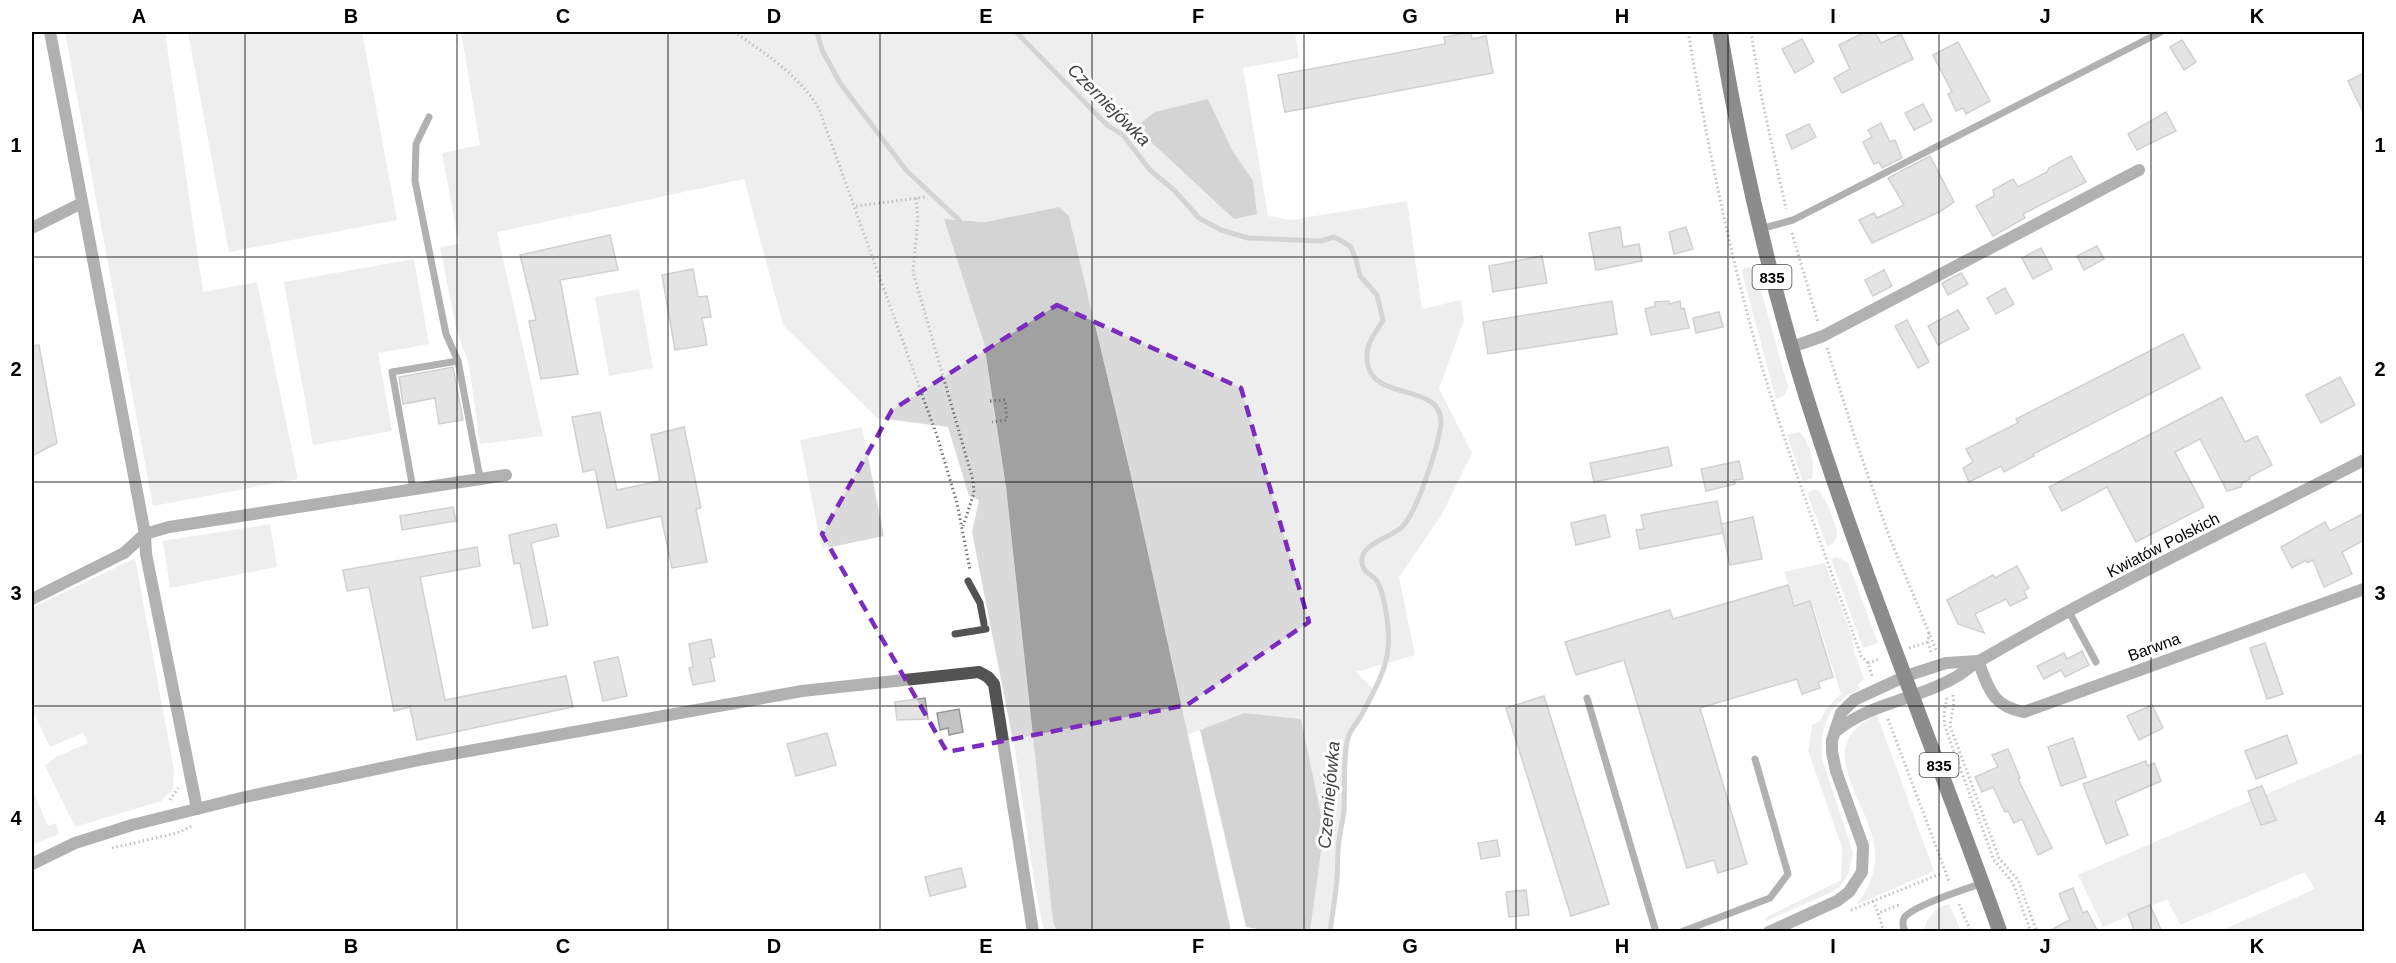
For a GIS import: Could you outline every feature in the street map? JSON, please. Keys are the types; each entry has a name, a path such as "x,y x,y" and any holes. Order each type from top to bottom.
{"main road":[{"name":"835","path":"1720,32 1760,229 1792,347 1825,453 2000,932"}],"street":[{"path":"50,32 146,554 197,809"},
{"path":"1792,347 1823,336 2139,170"},
{"path":"32,228 82,203"},
{"name":"Kwiatów Polskich","path":"1835,732 1857,716 1953,679 1978,661 2069,612 2364,460"},
{"path":"32,599 124,553 144,534 169,527 506,475"},
{"name":"Barwna","path":"1978,661 1989,690 1995,698 2007,708 2024,712 2364,589"},
{"name":"Kwiatów Polskich","path":"1835,732 1841,713 1854,700 1906,676 1946,663 1978,661"},
{"path":"32,864 99,834 197,809 499,744 829,687 979,672 994,684 1033,932"},
{"path":"1769,932 1838,902 1856,884 1862,872 1863,846 1833,758 1832,746 1835,732"}],"lane":[{"path":"1760,229 1793,220 2161,32"},
{"path":"429,117 416,144 415,181 446,334 458,361 480,478"},
{"path":"413,489 392,372 458,361"},
{"path":"955,634 985,627 980,603 968,581"},
{"path":"2069,612 2096,662"},
{"path":"1587,698 1656,932"},
{"path":"1681,932 1770,898 1788,874 1755,759"},
{"path":"1905,932 1903,922 1908,913 1983,883"}],"path":[{"path":"734,32 766,55 813,97 819,109 856,206 937,436 963,528 969,557 968,581"},
{"path":"1688,32 1707,140 1726,225 1769,389 1861,656 1868,663 1874,682"},
{"path":"856,206 925,197"},
{"path":"916,198 918,218 913,272 974,484 974,493 963,528"},
{"path":"990,401 1005,400 1009,410 1007,420 992,422"},
{"path":"1934,658 1928,642 1929,632 1938,656 1943,654"},
{"path":"1951,689 1955,703 1950,726 1999,858 2018,880 2037,932"},
{"path":"1947,694 1945,727 1994,860 2013,883 2031,932"},
{"path":"1886,713 1942,867 1971,932"},
{"path":"101,850 177,833 195,825"},
{"path":"1842,914 1940,874"},
{"path":"1874,901 1878,913"}],"highlighted area":[{"path":"1057,305 1241,388 1309,622 1187,705 947,752 822,534 892,410"}],"shaded area":[{"path":"65,32 165,32 203,292 257,282 298,479 153,506"},
{"path":"188,32 362,32 397,220 229,252"},
{"path":"461,32 1295,32 1299,58 1243,68 1268,216 1291,220 1407,201 1422,309 1461,300 1464,320 1439,389 1472,453 1441,516 1399,577 1415,655 1356,672 1373,689 1347,738 1344,812 1330,931 1310,931 1244,713 1187,735 1129,467 1069,216 1059,207 985,222 945,219 984,343 1006,487 1053,922 1057,931 1044,931 1035,887 1016,756 972,532 979,500 969,496 948,427 877,418 783,325 744,179 497,232 543,436 480,444 469,365 457,332 440,247 459,244 442,153 480,145"},
{"path":"1208,99 1232,150 1253,181 1257,214 1234,219 1149,140 1141,123 1155,112"},
{"path":"1059,207 1069,216 1129,467 1231,931 1057,931 1053,922 1006,487 984,343 944,219 985,222"},
{"path":"414,259 429,344 378,353 392,431 313,445 284,282"},
{"path":"1750,267 1757,276 1788,387 1785,395 1776,399 1741,269"},
{"path":"639,289 653,368 609,376 595,297"},
{"path":"862,427 884,536 822,549 800,440"},
{"path":"1799,432 1809,447 1813,466 1812,478 1803,482 1787,435"},
{"path":"1818,490 1824,498 1836,528 1836,536 1830,546 1827,546 1807,493"},
{"path":"270,524 277,567 170,588 163,541"},
{"path":"1837,557 1848,563 1878,643 1863,648 1831,559"},
{"path":"135,558 174,770 173,789 161,801 75,827 45,766 54,758 88,743 83,733 50,747 32,709 32,608"},
{"path":"1825,563 1852,637 1854,652 1864,679 1858,685 1860,689 1833,708 1825,725 1822,746 1822,758 1853,853 1849,872 1841,886 1766,921 1765,918 1841,880 1842,847 1808,751 1812,725 1820,721 1826,709 1841,694 1811,600 1795,605 1784,572"},
{"path":"1244,713 1301,719 1324,830 1310,931 1268,931 1246,927 1200,730"},
{"path":"1877,715 1934,871 1856,905 1870,881 1875,853 1872,834 1849,777 1845,759 1847,743 1857,728"},
{"path":"2364,752 2364,931 2220,931 2315,889 2305,872 2180,925 2167,899 2103,927 2078,875"},
{"path":"32,789 48,826 56,823 59,834 32,845"},
{"path":"1949,904 1961,931 1924,931 1932,914"}],"building":[{"path":"1471,32 1472,39 1486,36 1493,73 1285,112 1278,75 1445,44 1444,37"},
{"path":"1865,32 1875,32 1881,43 1901,34 1913,59 1842,93 1834,78 1850,69 1839,45"},
{"path":"1802,39 1814,62 1795,73 1782,49"},
{"path":"2182,40 2196,62 2184,70 2170,47"},
{"path":"1958,42 1990,101 1966,114 1963,108 1956,111 1948,94 1952,92 1933,55"},
{"path":"2364,73 2364,114 2348,81"},
{"path":"1923,104 1932,121 1914,130 1905,113"},
{"path":"2166,112 2176,131 2137,150 2128,134"},
{"path":"1881,123 1890,142 1895,140 1902,158 1882,168 1879,162 1874,164 1863,142 1872,137 1868,130"},
{"path":"1809,124 1816,137 1792,149 1786,135"},
{"path":"1930,156 1954,202 1939,212 1872,243 1859,220 1874,213 1877,218 1904,205 1888,178"},
{"path":"2071,156 2086,182 2023,214 2025,218 1993,236 1976,206 1994,196 1993,190 2013,179 2018,187"},
{"path":"1620,227 1623,247 1639,244 1642,261 1596,270 1589,233"},
{"path":"1686,227 1693,249 1674,254 1669,232"},
{"path":"610,235 618,270 560,280 578,374 541,379 529,321 536,320 520,255"},
{"path":"2097,246 2104,259 2084,270 2077,256"},
{"path":"2041,248 2052,269 2033,279 2022,258"},
{"path":"1542,256 1547,283 1493,292 1489,266"},
{"path":"693,269 698,297 707,296 711,317 702,318 707,345 675,350 662,275"},
{"path":"1884,270 1892,286 1873,296 1865,280"},
{"path":"1961,273 1968,284 1948,295 1942,283"},
{"path":"2005,288 2014,304 1996,314 1987,298"},
{"path":"1612,301 1617,334 1488,354 1483,322"},
{"path":"1669,301 1669,304 1680,301 1689,328 1651,335 1645,309 1655,306 1655,302"},
{"path":"1958,310 1969,329 1938,345 1928,326"},
{"path":"1719,312 1723,327 1696,333 1693,318"},
{"path":"1907,320 1929,362 1918,368 1895,326"},
{"path":"2183,334 2200,368 2033,454 2034,456 2004,472 2001,466 1969,482 1963,468 1973,462 1966,449 2018,423 2016,419"},
{"path":"39,345 57,443 32,456 32,346"},
{"path":"453,367 463,420 439,424 435,398 403,404 399,377"},
{"path":"2340,377 2355,405 2321,423 2306,395"},
{"path":"2222,397 2245,442 2257,436 2272,465 2249,477 2250,479 2242,483 2241,487 2227,491 2200,439 2175,452 2204,507 2136,542 2107,487 2062,511 2049,487"},
{"path":"600,412 617,490 660,481 651,435 684,427 701,508 696,509 707,562 672,568 661,516 607,528 595,469 583,472 572,417"},
{"path":"1668,447 1672,466 1594,482 1590,463"},
{"path":"1739,461 1743,479 1734,480 1735,484 1706,491 1701,469"},
{"path":"1717,501 1723,533 1640,549 1636,530 1644,529 1641,515"},
{"path":"453,507 456,521 402,530 400,516"},
{"path":"2364,513 2364,540 2342,552 2352,574 2324,587 2313,560 2307,563 2306,560 2292,568 2281,547 2325,522 2330,531"},
{"path":"1605,515 1610,537 1576,545 1571,523"},
{"path":"1753,517 1762,559 1730,565 1721,524"},
{"path":"556,524 559,536 531,543 548,625 533,628 520,563 514,564 509,535"},
{"path":"477,547 480,566 420,577 445,700 566,676 573,707 417,740 410,707 394,711 369,587 347,591 343,570"},
{"path":"2017,566 2029,588 2024,591 2027,598 2010,606 2006,599 1975,614 1984,633 1958,624 1947,600 1993,575 1995,578"},
{"path":"1788,585 1794,606 1810,601 1833,677 1818,682 1820,688 1802,694 1797,679 1700,708 1747,864 1718,873 1714,860 1687,868 1624,660 1576,675 1565,642 1670,610 1673,619"},
{"path":"711,639 715,657 710,658 715,681 693,685 689,668 693,667 689,644"},
{"path":"2265,643 2283,694 2267,699 2250,648"},
{"path":"2082,651 2089,665 2065,677 2061,670 2044,679 2037,666 2064,653 2067,659"},
{"path":"618,657 627,696 603,701 594,662"},
{"path":"1544,696 1609,904 1571,916 1506,708"},
{"path":"925,698 928,719 897,720 895,702"},
{"path":"2152,705 2163,728 2139,740 2127,716"},
{"path":"959,709 963,732 949,735 948,728 940,730 937,713"},
{"path":"827,733 836,765 796,776 787,744"},
{"path":"2287,735 2297,763 2256,779 2245,751"},
{"path":"2073,738 2086,777 2061,786 2048,747"},
{"path":"2008,749 2020,778 2018,779 2052,848 2038,855 2022,819 2014,823 2008,811 2005,812 1993,787 1982,792 1975,777 1998,767 1992,755"},
{"path":"2146,761 2147,766 2154,763 2161,781 2115,801 2128,835 2106,844 2083,784"},
{"path":"2262,786 2276,820 2261,825 2248,791"},
{"path":"1497,840 1500,856 1481,859 1478,843"},
{"path":"961,868 966,887 930,896 925,877"},
{"path":"2073,888 2083,913 2087,911 2098,932 2047,932 2070,920 2059,894"},
{"path":"1526,890 1529,915 1509,917 1506,892"},
{"path":"2150,905 2162,932 2135,932 2128,914"}],"waterway":[{"path":"817,32 822,50 840,83 906,170 959,220"},
{"name":"Czerniejówka","path":"1016,32 1107,125 1123,135 1150,170 1174,190 1199,218 1221,230 1248,238 1321,241 1334,237 1350,246 1360,276 1377,295 1383,320 1369,344 1368,366 1374,377 1384,385 1424,398 1434,405 1440,415 1440,430 1434,452 1414,509 1402,527 1372,545 1363,554 1363,567 1377,581 1385,604 1388,647 1378,682 1350,732 1346,745 1344,810 1338,846 1330,932"}]}
